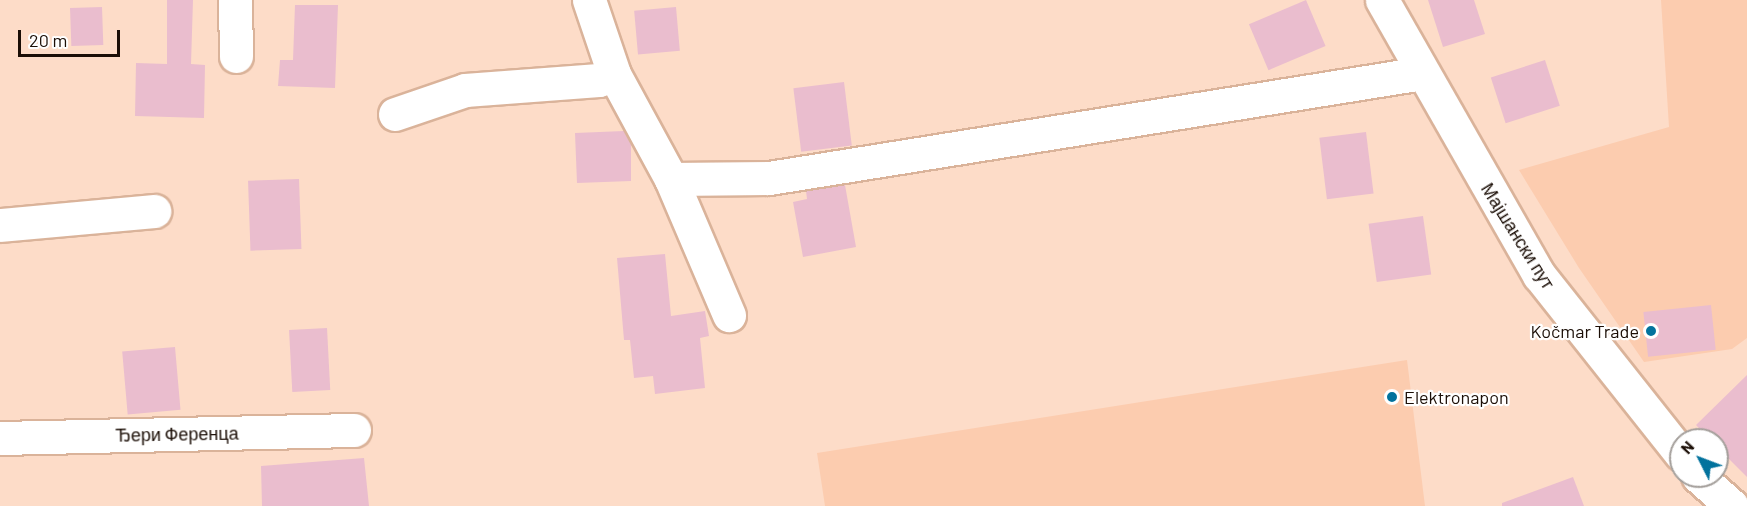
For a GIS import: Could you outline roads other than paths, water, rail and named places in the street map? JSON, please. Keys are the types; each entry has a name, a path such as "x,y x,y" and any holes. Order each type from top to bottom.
{"street":[{"path":"235,0 236,56"},
{"path":"589,0 614,74 671,179 729,315"},
{"name":"Мајшански пут","path":"1382,0 1539,275 1669,439"},
{"path":"671,179 769,178 1422,73"},
{"path":"395,114 465,90 599,80 614,74"},
{"path":"0,225 154,211"},
{"name":"Ђери Ференца","path":"0,438 354,430"},
{"path":"1704,488 1712,506"},
{"path":"1712,488 1732,506"}],"place":[{"name":"Kočmar Trade","path":"1651,331"},
{"name":"Elektronapon","path":"1392,397"}]}
